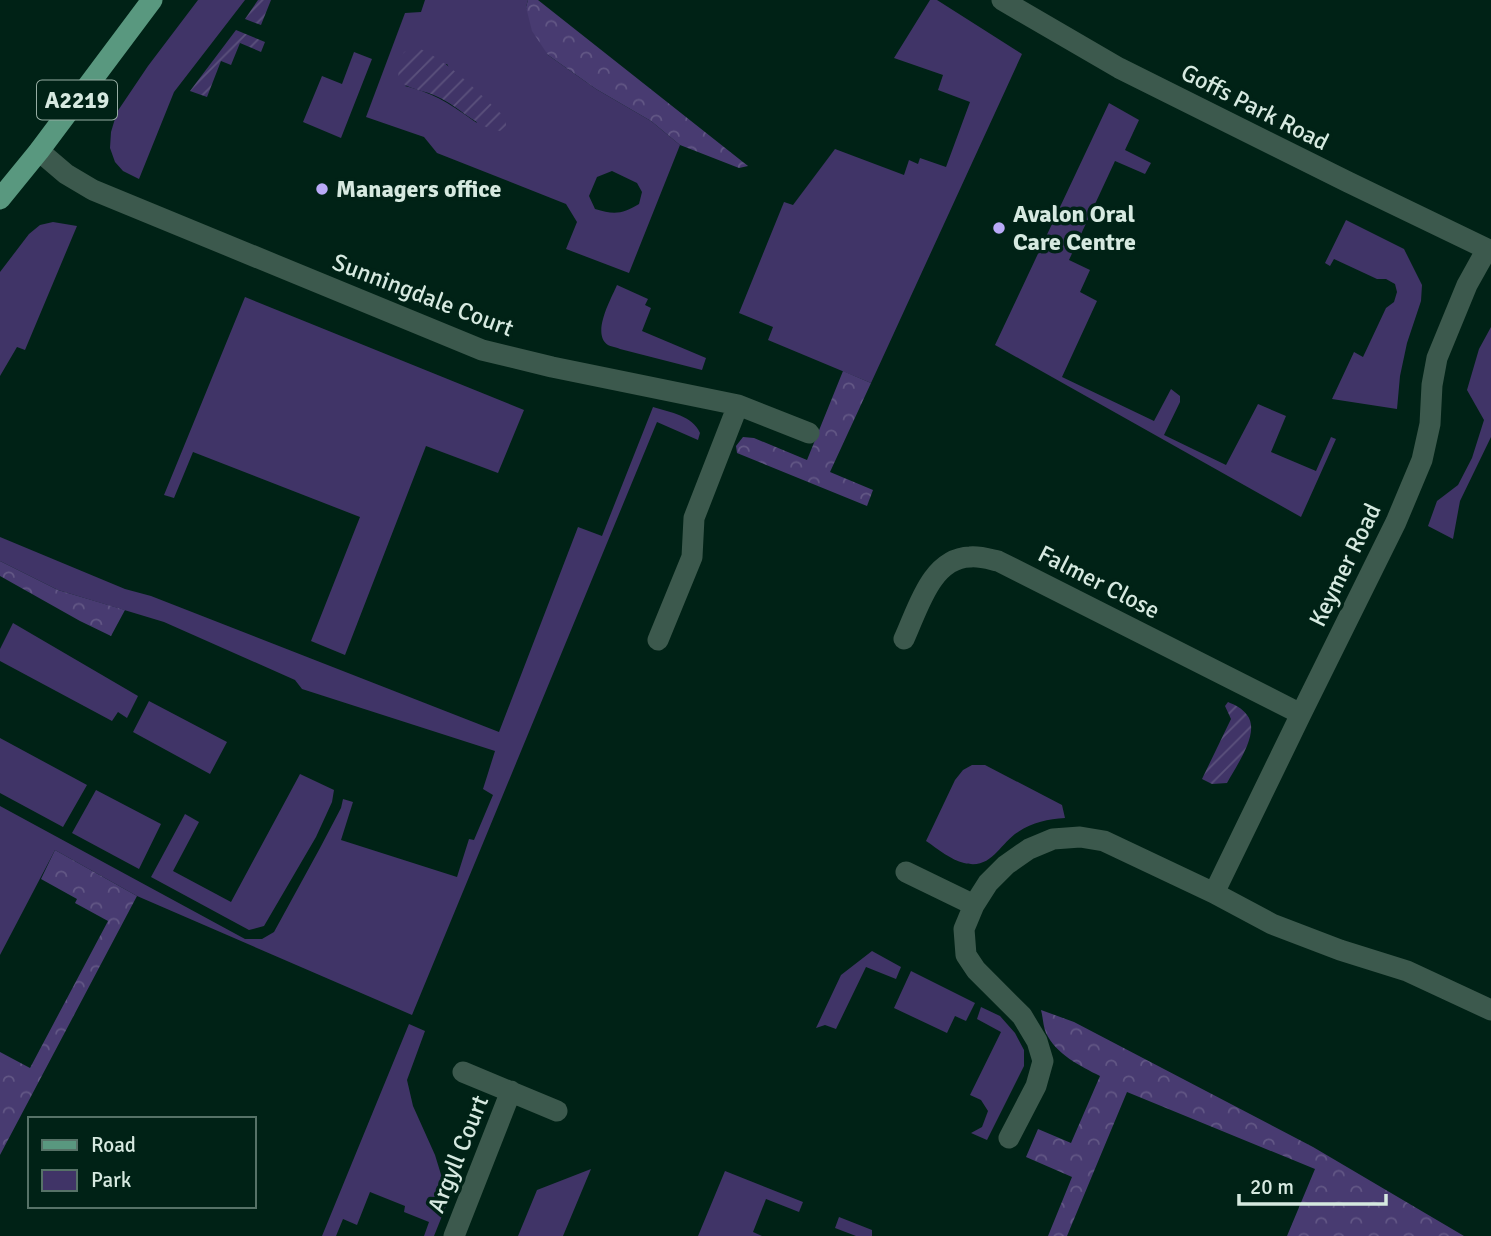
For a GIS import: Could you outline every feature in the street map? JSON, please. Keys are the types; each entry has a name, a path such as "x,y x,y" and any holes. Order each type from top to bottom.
{"main road":[{"name":"A2219","path":"0,199 152,0"}],"street":[{"name":"Goffs Park Road","path":"1002,0 1130,74 1489,250"},
{"name":"Sunningdale Court","path":"39,151 66,174 93,190 482,350 738,405 809,433"},
{"name":"Keymer Road","path":"1214,893 1396,522 1422,460 1430,424 1432,385 1437,358 1467,285 1489,250"},
{"path":"658,640 691,557 694,518 738,405"},
{"name":"Falmer Close","path":"904,639 928,587 947,563 970,556 998,561 1301,714"},
{"path":"1009,1138 1036,1086 1043,1061 1037,1041 1022,1016 976,970 966,956 964,929 974,905 988,883 1006,865 1029,849 1053,839 1080,837 1104,841 1214,893 1272,924 1340,950 1407,971 1491,1010"},
{"path":"906,872 974,905"},
{"path":"463,1072 557,1111"},
{"name":"Argyll Court","path":"454,1236 511,1091"}],"green space":[{"path":"198,0 245,0 174,92 139,179 123,171 115,162 110,148 117,112"},
{"path":"258,0 271,0 261,25 245,19"},
{"path":"425,0 528,0 526,7 548,55 596,89 651,121 680,145 629,273 566,249 577,222 566,204 437,153 424,137 366,117 405,13 421,12","holes":["447,64 477,123 435,96 405,86","612,171 637,183 642,192 639,204 618,212 595,209 589,196 597,177"]},
{"path":"528,0 538,0 748,166 739,168 680,145 651,121 596,89 548,55 532,31 526,7"},
{"path":"930,0 937,0 1022,54 871,383 768,340 773,327 739,313 784,202 793,205 835,149 904,175 909,160 918,164 920,158 946,167 970,102 938,90 943,75 894,58"},
{"path":"236,30 265,42 261,52 240,43 231,65 221,61 207,97 190,91"},
{"path":"416,47 441,61 464,79 506,118 506,126 500,131 491,129 446,101 398,80 399,63 404,52"},
{"path":"354,52 372,59 341,138 303,122 322,76 342,84"},
{"path":"1109,103 1139,120 1125,150 1151,163 1145,174 1115,161 1069,260 1090,270 1080,292 1097,301 1062,377 1154,421 1171,389 1180,396 1180,402 1164,435 1226,465 1258,404 1286,416 1271,452 1316,471 1331,437 1336,439 1301,517 995,345"},
{"path":"1346,220 1404,249 1422,285 1421,301 1407,343 1400,376 1397,409 1332,399 1354,352 1363,357 1386,308 1394,302 1397,292 1395,284 1386,279 1377,279 1334,259 1330,266 1325,263"},
{"path":"53,222 77,226 25,350 17,347 0,376 0,272 29,234 40,225"},
{"path":"617,285 648,299 645,305 651,308 642,331 706,358 702,370 620,349 603,340 602,325"},
{"path":"245,297 524,410 498,473 426,446 345,655 311,641 360,517 193,452 174,498 164,495"},
{"path":"1491,327 1491,437 1460,501 1453,539 1428,526 1437,501 1458,485 1472,458 1484,420 1467,390 1479,349"},
{"path":"843,371 871,383 830,472 873,490 867,506 737,453 736,446 743,437 754,438 807,460"},
{"path":"653,407 692,422 700,433 698,440 657,422 412,1015 137,896 55,850 0,955 0,806 245,939 262,939 274,932 341,808 343,799 353,802 341,840 457,877 469,839 474,840 493,795 483,789 495,751 302,689 295,680 164,622 58,590 0,561 0,537 125,589 151,596 499,732 578,527 602,536"},
{"path":"0,561 58,590 125,610 111,636 0,576"},
{"path":"13,623 138,696 127,718 118,712 112,721 0,661 0,649"},
{"path":"149,701 227,742 210,774 133,732"},
{"path":"1228,702 1245,713 1251,722 1251,730 1246,749 1227,783 1212,784 1202,779 1231,719 1225,706"},
{"path":"0,738 87,785 63,827 0,793"},
{"path":"972,765 985,765 1062,805 1065,818 1041,822 1024,829 982,863 964,863 949,857 926,841 955,780 963,770"},
{"path":"300,774 334,790 332,802 316,837 264,926 249,930 151,877 185,814 199,822 173,871 231,902"},
{"path":"96,790 161,824 139,869 72,833"},
{"path":"55,850 137,896 0,1155 0,1052 30,1068 108,921 75,903 77,899 41,879"},
{"path":"872,951 901,967 896,979 866,967 836,1029 825,1025 816,1028 841,975"},
{"path":"911,971 975,1003 966,1021 955,1016 947,1033 894,1008"},
{"path":"981,1007 1000,1016 1015,1033 1024,1050 1024,1066 987,1140 971,1133 982,1127 988,1111 981,1100 970,1095 1001,1032 977,1019"},
{"path":"1041,1010 1074,1022 1313,1147 1464,1236 1287,1236 1315,1169 1127,1092 1067,1236 1048,1236 1072,1177 1026,1157 1038,1129 1071,1143 1100,1076 1077,1064 1056,1047 1046,1033"},
{"path":"409,1024 425,1031 407,1080 413,1106 435,1155 443,1181 454,1186 434,1236 424,1236 429,1222 404,1212 405,1206 370,1192 357,1225 343,1219 336,1236 322,1236"},
{"path":"591,1169 563,1236 518,1236 537,1190"},
{"path":"725,1171 803,1202 799,1212 766,1199 753,1232 762,1236 698,1236"},
{"path":"839,1217 872,1230 872,1236 856,1236 835,1228"}],"place":[{"name":"Managers office","path":"322,189"},
{"name":"Avalon Oral Care Centre","path":"999,228"}]}
